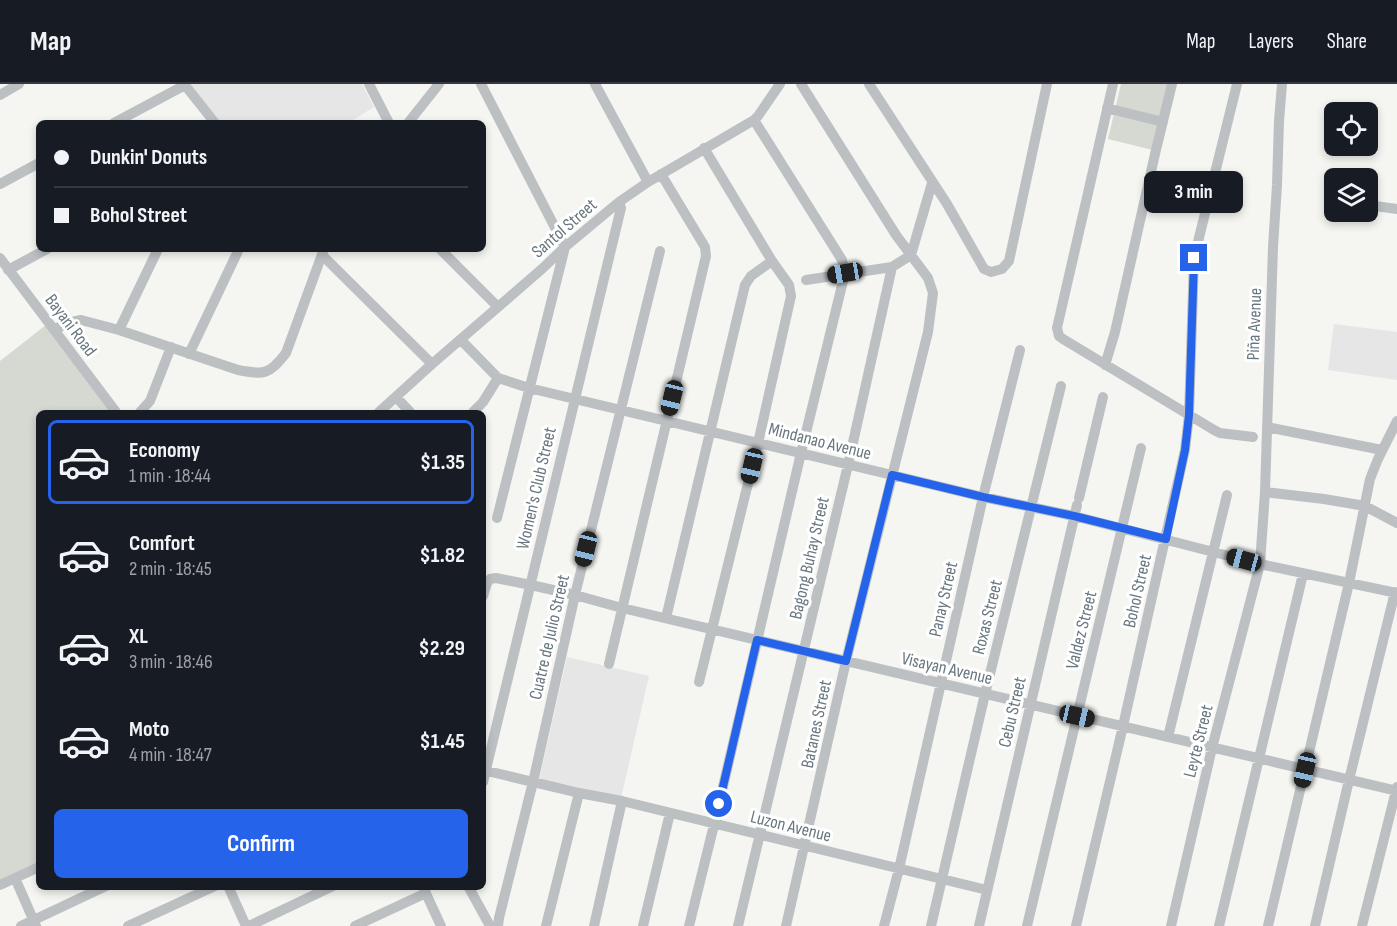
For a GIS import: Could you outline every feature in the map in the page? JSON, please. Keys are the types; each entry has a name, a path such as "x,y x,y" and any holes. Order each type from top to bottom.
{"street":[{"path":"0,95 19,84"},
{"path":"369,84 388,120"},
{"path":"410,120 439,84"},
{"path":"481,84 565,247 497,518"},
{"path":"595,84 648,182"},
{"name":"Santol Street","path":"381,410 619,202 661,174 754,120 780,84"},
{"name":"Batanes Street","path":"786,926 846,661 928,332 933,300 932,286 928,278 896,235 801,84"},
{"path":"869,84 951,210 984,269 991,272 1002,268 1009,261 1047,84"},
{"path":"1113,84 1057,328 1059,336 1220,433 1253,437"},
{"path":"1105,365 1115,332 1172,84"},
{"name":"Bohol Street","path":"1076,926 1185,450 1189,415 1194,258 1237,84"},
{"name":"Piña Avenue","path":"1260,564 1282,84"},
{"path":"120,120 184,85 213,120"},
{"path":"1107,108 1163,122"},
{"path":"689,926 845,273 842,260 754,120"},
{"path":"699,682 758,443 791,296 789,285 704,148"},
{"path":"0,184 36,165"},
{"path":"609,664 706,253 705,247 661,174"},
{"path":"806,280 892,267 911,255 932,183"},
{"name":"Women's Club Street","path":"486,762 621,208 619,202"},
{"path":"1378,207 1397,210"},
{"name":"Cuatre de Julio Street","path":"498,926 575,595 660,251"},
{"path":"8,270 41,252"},
{"path":"119,330 157,252"},
{"path":"189,354 238,252"},
{"path":"54,330 67,323 81,320 119,330 238,370 256,374 263,373 276,366 286,353 323,252 432,364"},
{"path":"443,252 498,307"},
{"name":"Bayani Road","path":"0,258 114,410"},
{"path":"666,618 745,285 751,276 772,261"},
{"name":"Bagong Buhay Street","path":"738,926 848,465 892,267"},
{"name":"Mindanao Avenue","path":"461,340 498,378 529,388 983,497 1031,507 1077,506 1122,529 1260,564 1396,592"},
{"path":"142,410 150,401 171,347"},
{"name":"Panay Street","path":"884,926 983,497 1020,350"},
{"path":"475,410 483,402 498,378"},
{"name":"Roxas Street","path":"931,926 985,694 1061,386"},
{"path":"396,397 408,410"},
{"name":"Cebu Street","path":"979,926 1103,397"},
{"path":"1268,926 1349,584 1371,479 1382,450 1397,421"},
{"path":"1267,427 1382,450"},
{"name":"Valdez Street","path":"1027,926 1141,448"},
{"path":"1265,492 1324,499 1365,507 1397,523"},
{"path":"1168,737 1227,495"},
{"name":"Leyte Street","path":"1171,926 1212,748 1260,564"},
{"path":"1219,926 1303,573"},
{"name":"Visayan Avenue","path":"486,583 496,578 531,585 1305,770 1397,789"},
{"path":"1315,926 1396,592"},
{"name":"Luzon Avenue","path":"486,770 622,801 987,890"},
{"path":"1362,926 1397,789"},
{"path":"546,926 579,793"},
{"path":"594,926 622,801"},
{"path":"643,926 670,813"},
{"path":"0,885 36,868"},
{"path":"15,878 35,923"},
{"path":"21,926 35,923 98,890"},
{"path":"128,926 206,890"},
{"path":"230,890 248,926 324,890"},
{"path":"355,926 424,890 441,926"},
{"path":"470,890 490,926"}],"shaded area":[{"path":"188,84 362,84 374,107 353,120 218,120"},
{"path":"1121,84 1170,84 1153,150 1108,139"},
{"path":"1334,324 1397,332 1397,380 1328,370"},
{"path":"46,325 110,410 36,410 36,864 0,881 0,361"},
{"path":"567,657 649,676 621,798 539,780"}],"route":[{"path":"719,804 757,640 846,661 892,475 1166,539 1185,450 1189,415 1194,258"}]}
